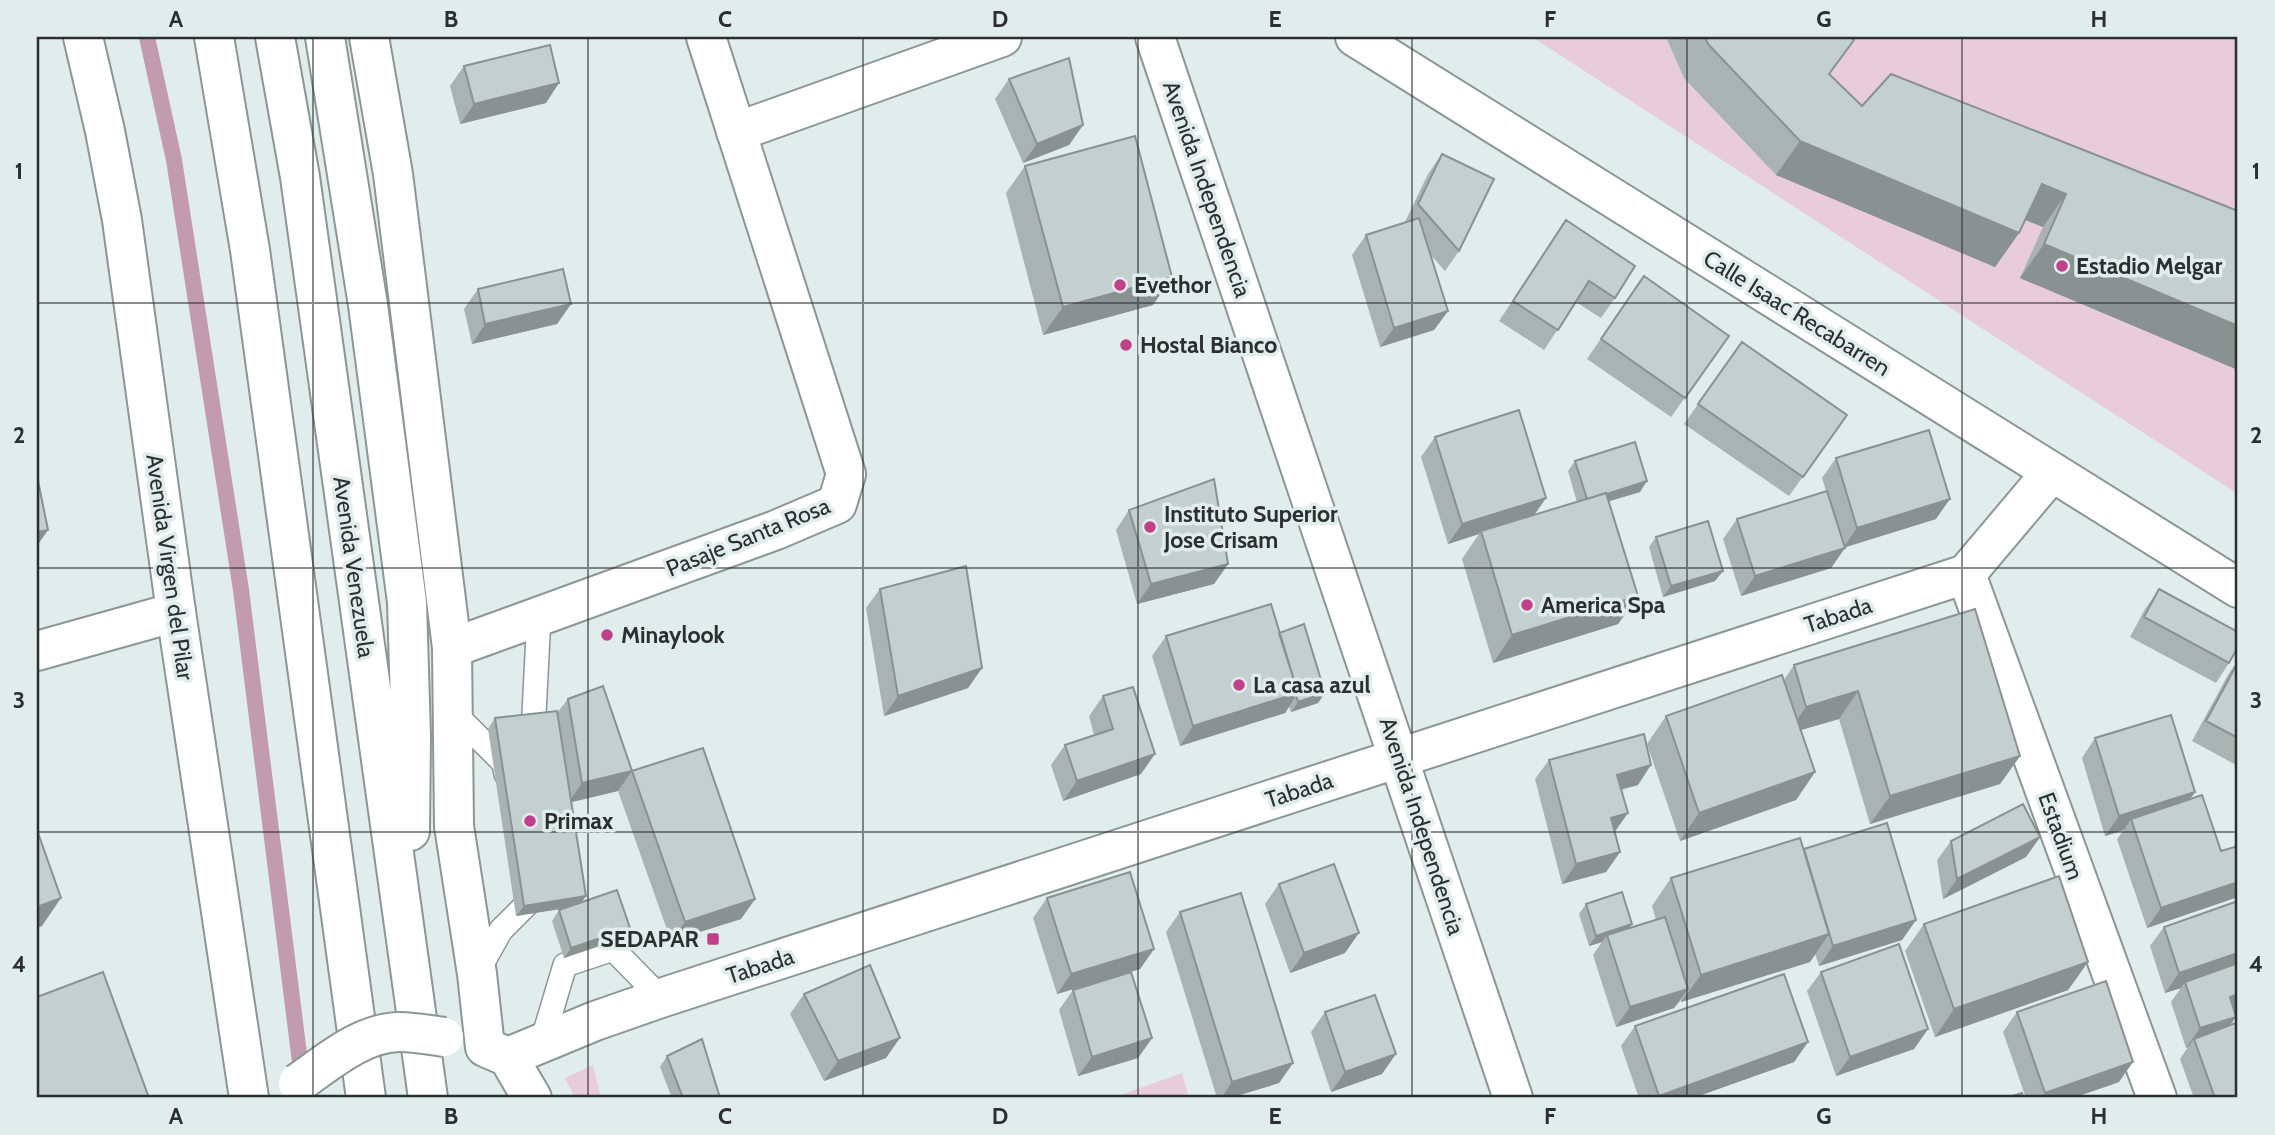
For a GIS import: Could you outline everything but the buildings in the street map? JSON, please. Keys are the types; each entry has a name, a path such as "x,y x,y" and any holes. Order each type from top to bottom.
{"main road":[{"name":"Avenida Virgen del Pilar","path":"83,37 122,220 176,612 249,1098"},
{"path":"214,37 250,250 366,1098"},
{"name":"Avenida Venezuela","path":"275,37 300,177 428,1098"},
{"path":"325,37 368,305 407,602 411,736 408,959"},
{"path":"369,37 393,174 452,648 454,826 477,974 496,1052 532,1098"},
{"name":"Pasaje Santa Rosa","path":"452,648 776,530 837,505 846,474 706,37"},
{"path":"736,132 1002,37"},
{"name":"Avenida Independencia","path":"1155,37 1513,1098"},
{"name":"Calle Isaac Recabarren","path":"1355,37 2238,588"},
{"path":"1966,574 2052,472"},
{"name":"Tabada","path":"496,1052 542,1042 661,998 1966,574"},
{"name":"Estadium","path":"1966,574 2157,1098"},
{"path":"37,651 176,612"},
{"path":"291,1091 331,1060 374,1036 399,1032 444,1037 496,1052"}],"lane":[{"path":"537,760 533,733 540,616"},
{"path":"452,711 504,763 511,801"},
{"path":"477,974 501,930 539,900 524,877"},
{"path":"580,904 600,911 613,949 661,998"},
{"path":"542,1042 565,965 613,949"}],"shaded area":[{"name":"Estadio Melgar","path":"1532,37 2238,37 2238,494"},
{"path":"593,1065 601,1098 575,1098 565,1078"},
{"path":"1182,1073 1189,1098 1112,1098"}],"waterway":[{"path":"147,37 174,160 241,590 302,1078"}],"place":[{"name":"Estadio Melgar","path":"2062,266"},
{"name":"Evethor","path":"1120,285"},
{"name":"Hostal Bianco","path":"1126,345"},
{"name":"Instituto Superior Jose Crisam","path":"1150,527"},
{"name":"America Spa","path":"1527,605"},
{"name":"Minaylook","path":"607,635"},
{"name":"La casa azul","path":"1239,685"},
{"name":"Primax","path":"530,821"},
{"name":"SEDAPAR","path":"713,939"}]}
